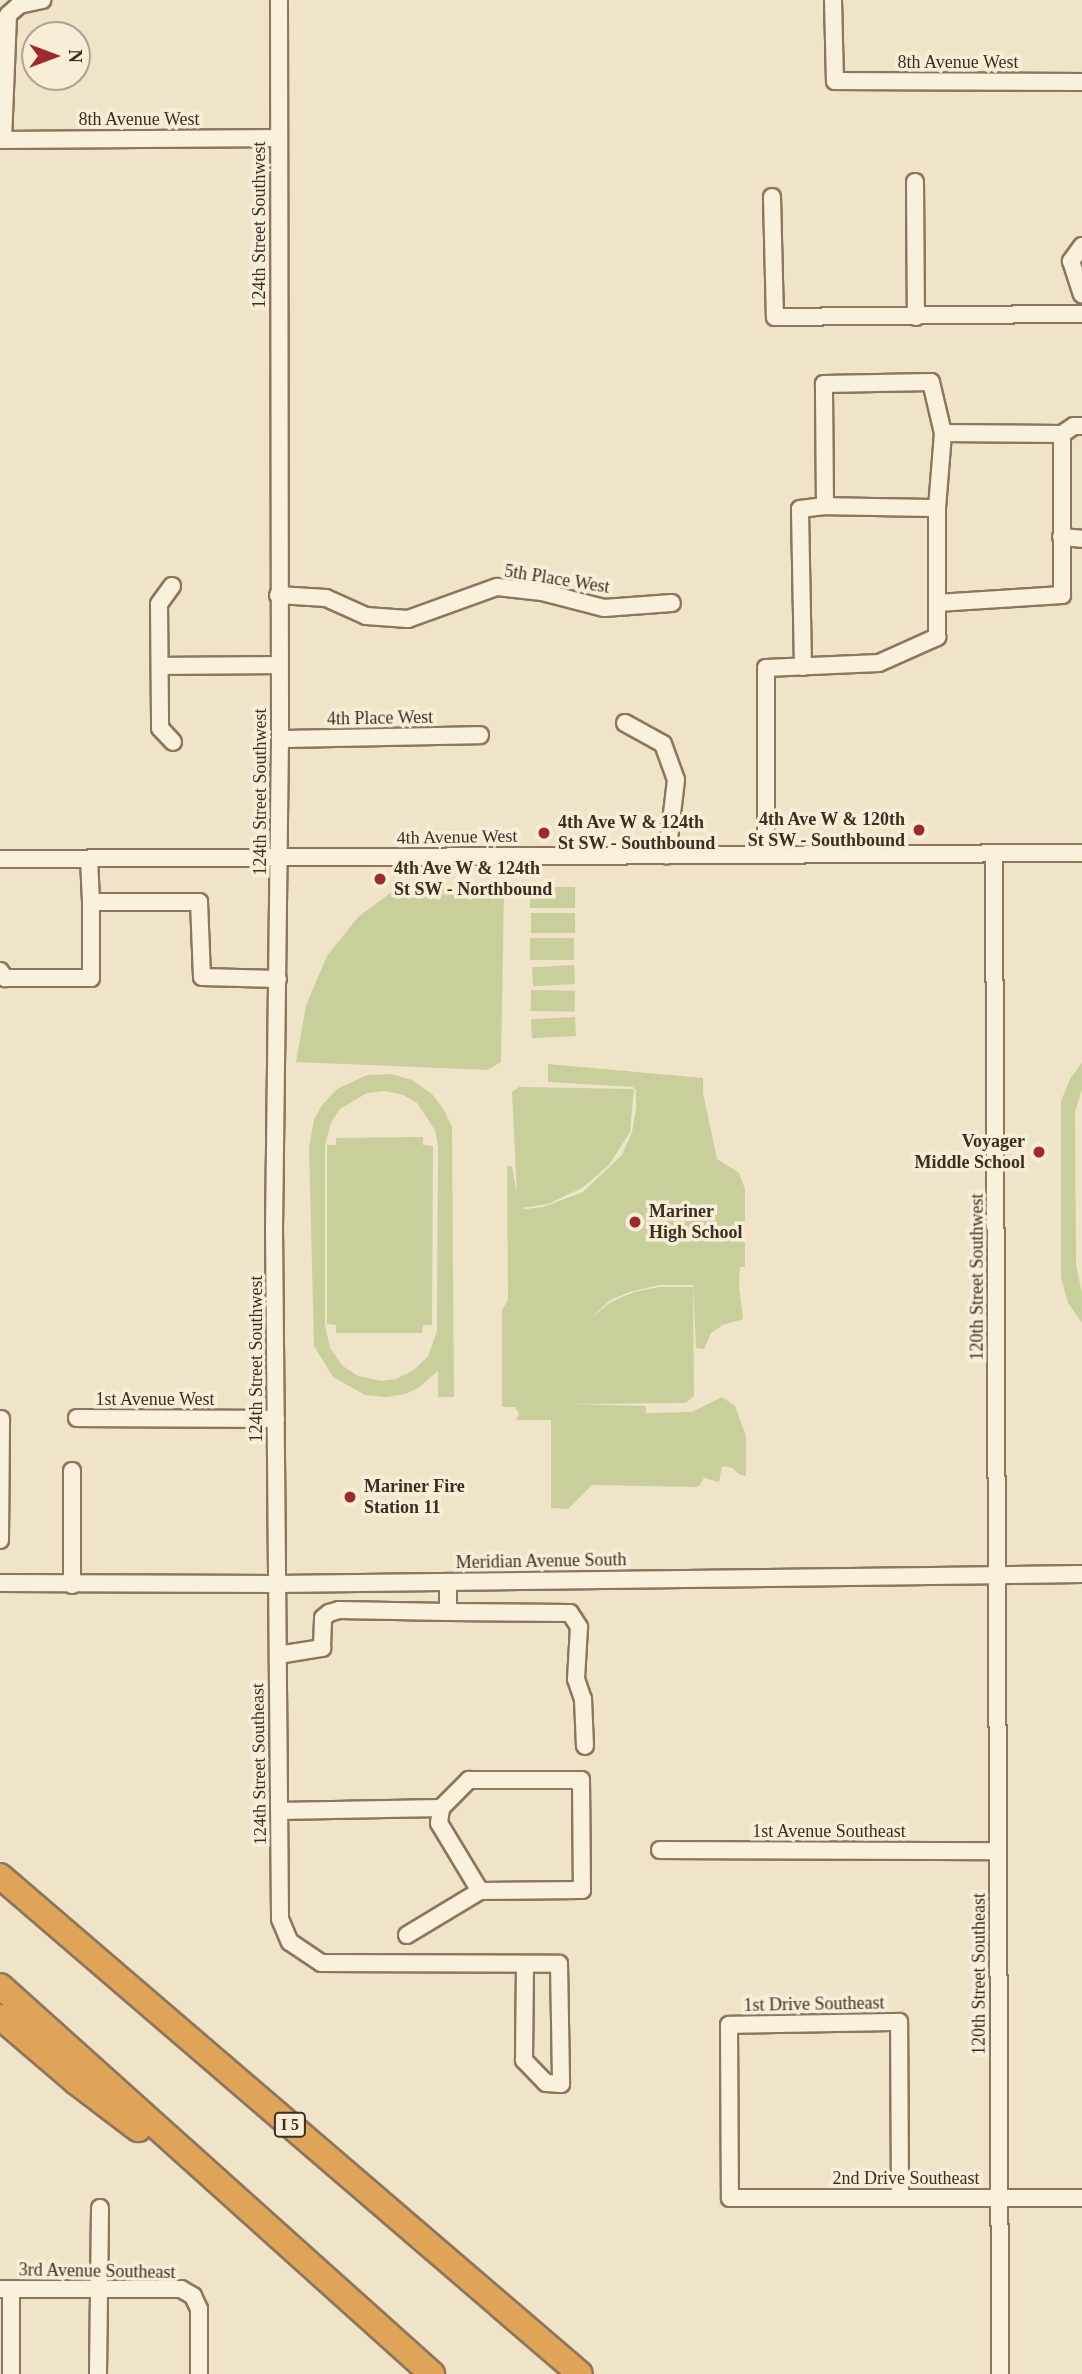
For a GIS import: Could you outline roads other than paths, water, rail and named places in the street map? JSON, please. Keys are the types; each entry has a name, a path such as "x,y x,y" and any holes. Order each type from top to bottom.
{"highway":[{"name":"I 5","path":"0,1876 580,2374"},
{"path":"0,1986 432,2374"},
{"path":"0,2017 76,2082 274,2232"}],"street":[{"path":"1,139 8,15 19,5 42,0"},
{"name":"124th Street Southwest","path":"277,1584 279,0"},
{"name":"8th Avenue West","path":"833,0 835,81 1082,82"},
{"name":"8th Avenue West","path":"1,139 279,138"},
{"path":"915,182 916,317"},
{"path":"772,197 775,317 1082,314"},
{"path":"1082,246 1071,261 1082,294"},
{"path":"766,855 766,668 879,663 937,637 937,508 943,433 931,382 824,384 825,506"},
{"path":"943,433 1062,434 1074,426 1082,426"},
{"path":"937,603 1062,595 1062,434"},
{"path":"803,667 800,509 825,506 937,508"},
{"path":"1061,537 1082,539"},
{"path":"172,586 159,604 160,728 173,742"},
{"name":"5th Place West","path":"278,595 326,598 366,616 408,619 497,587 542,592 604,608 672,603"},
{"path":"160,666 279,665"},
{"path":"625,723 663,744 676,780 667,855"},
{"name":"4th Place West","path":"280,739 480,735"},
{"name":"120th Street Southwest","path":"994,853 995,1574"},
{"name":"4th Avenue West","path":"0,859 1082,853"},
{"path":"0,971 5,978 91,978 89,859"},
{"path":"91,902 199,902 202,977 278,979"},
{"name":"1st Avenue West","path":"77,1418 276,1419"},
{"path":"0,1539 1,1419"},
{"path":"72,1471 72,1585"},
{"name":"120th Street Southeast","path":"995,1574 1000,2374"},
{"name":"Meridian Avenue South","path":"0,1583 277,1584 1082,1574"},
{"path":"448,1582 448,1612"},
{"name":"124th Street Southeast","path":"277,1584 280,1919 290,1942 321,1963 525,1964"},
{"path":"278,1655 322,1648 323,1618 329,1613 570,1613 579,1627 576,1679 583,1699 585,1746"},
{"path":"407,1935 480,1891 582,1890 582,1780 469,1780 441,1808 439,1823 480,1891"},
{"path":"279,1811 441,1808"},
{"name":"1st Avenue Southeast","path":"660,1850 998,1851"},
{"path":"525,1964 559,1964 561,2084 546,2083 524,2060 525,1964"},
{"name":"1st Drive Southeast","path":"730,2197 729,2025 899,2022 901,2197"},
{"name":"2nd Drive Southeast","path":"730,2197 1082,2198"},
{"path":"98,2374 100,2208"},
{"path":"6,2289 11,2374"},
{"name":"3rd Avenue Southeast","path":"6,2289 181,2289 193,2296 200,2309 199,2374"}],"place":[{"name":"4th Ave W & 120th St SW - Southbound","path":"919,830"},
{"name":"4th Ave W & 124th St SW - Southbound","path":"544,833"},
{"name":"4th Ave W & 124th St SW - Northbound","path":"380,879"},
{"name":"Voyager Middle School","path":"1039,1152"},
{"name":"Mariner High School","path":"635,1222"},
{"name":"Mariner Fire Station 11","path":"350,1497"}]}
